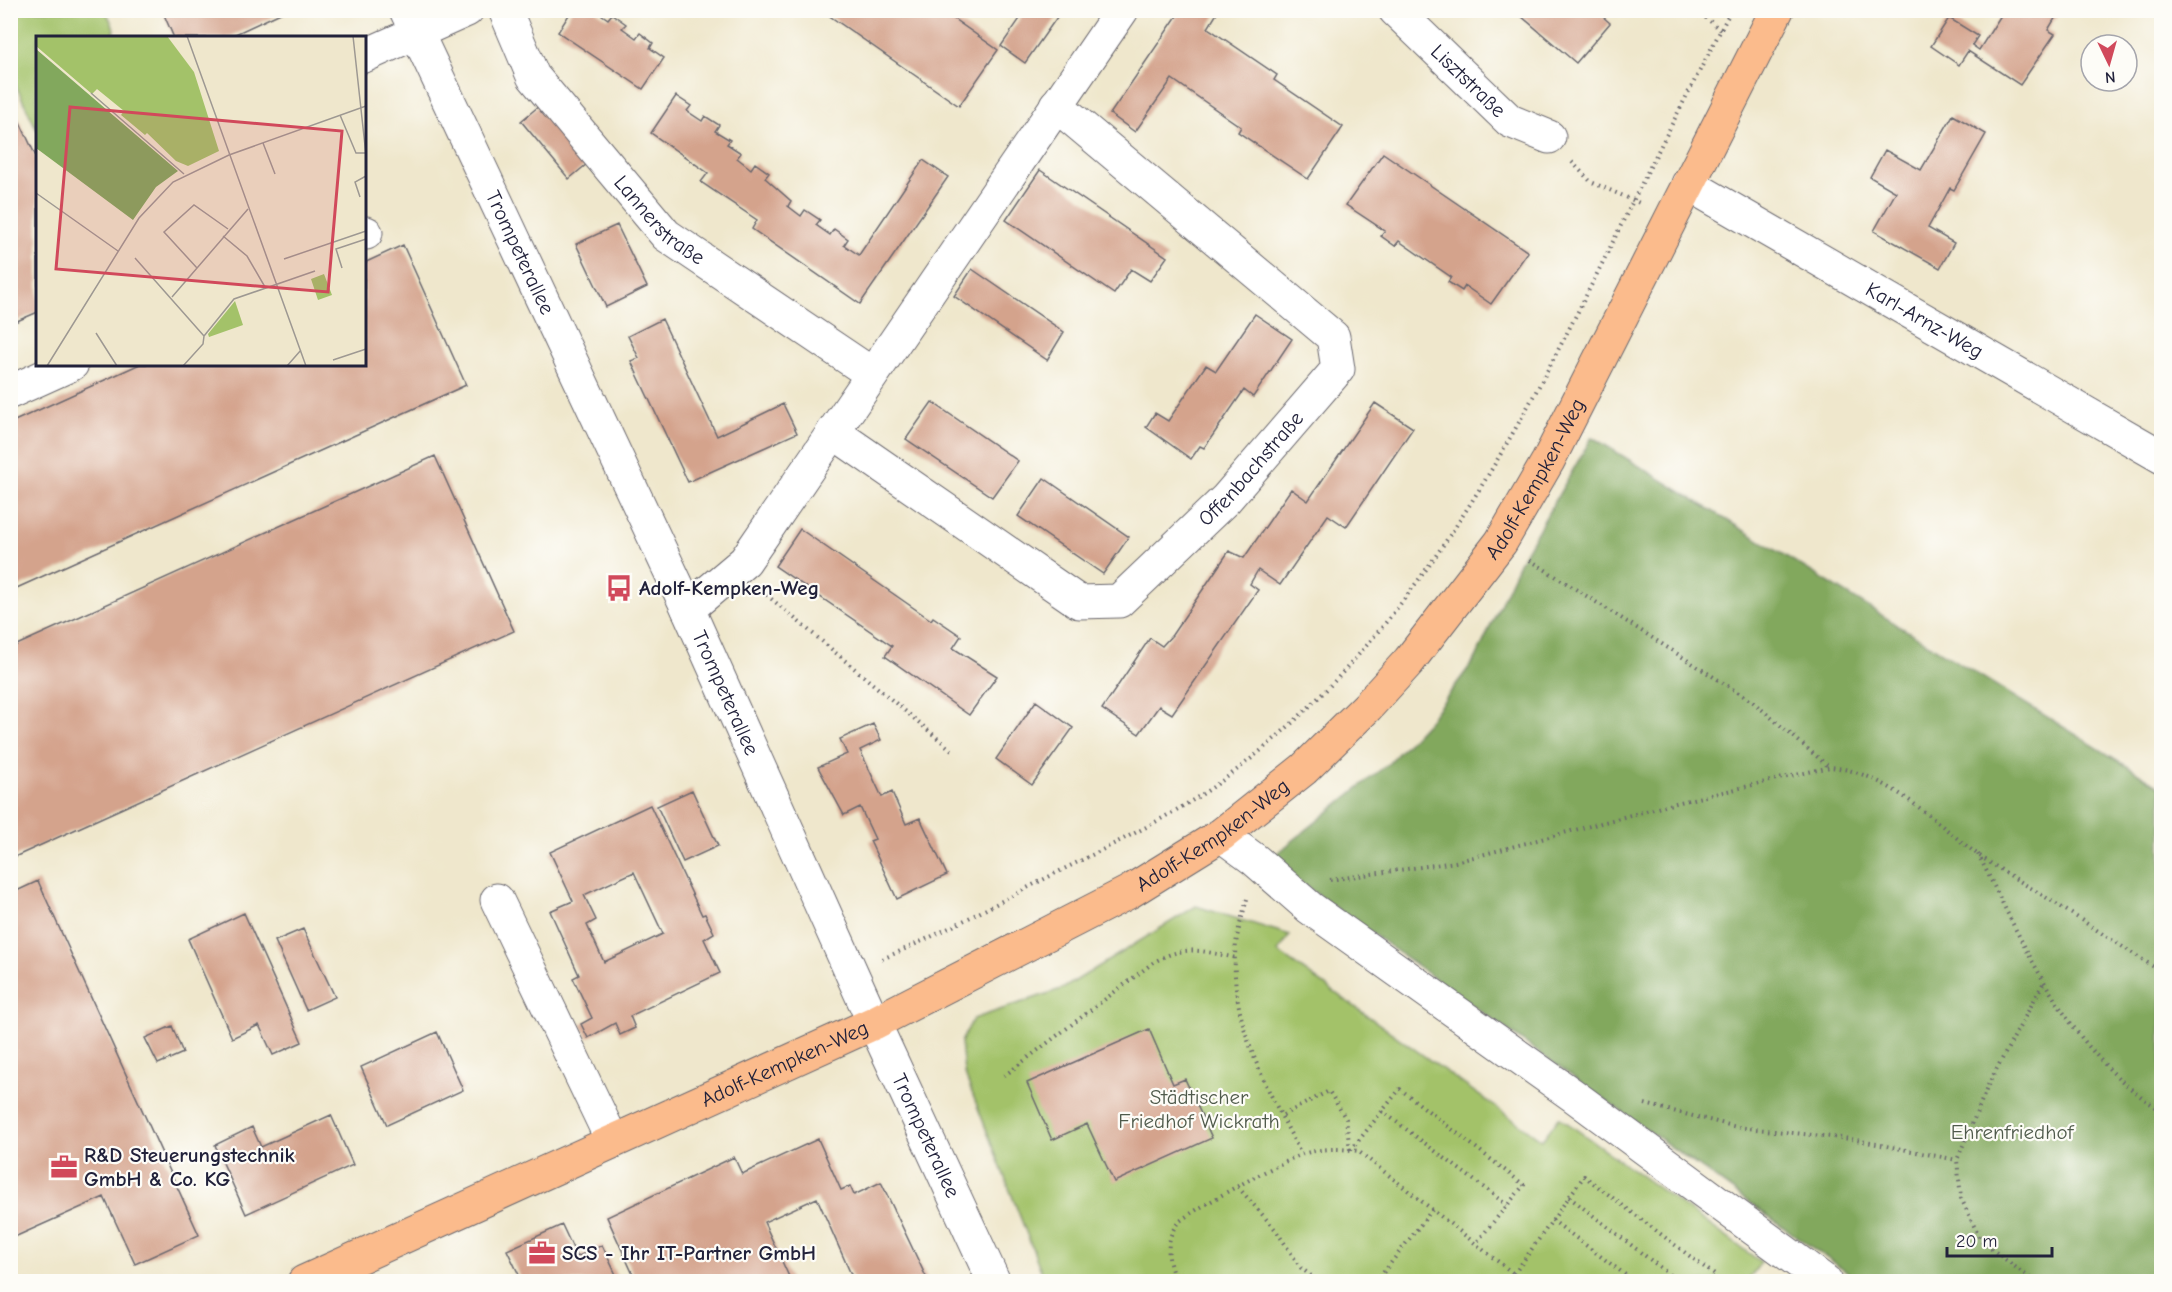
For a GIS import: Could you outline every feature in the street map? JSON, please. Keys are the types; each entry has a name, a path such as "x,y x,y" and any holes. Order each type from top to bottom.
{"main road":[{"name":"Adolf-Kempken-Weg","path":"304,1281 874,1023 1129,892 1221,835 1304,769 1367,707 1409,661 1501,542 1548,461 1777,10"}],"street":[{"path":"366,55 412,22 467,10"},
{"name":"Lannerstraße","path":"505,10 533,76 666,235 872,374"},
{"path":"688,609 745,561 1122,10"},
{"name":"Lisztstraße","path":"1395,10 1510,121 1549,137"},
{"name":"Trompeterallee","path":"412,22 688,609 851,973 994,1281"},
{"name":"Offenbachstraße","path":"833,432 1078,602 1119,601 1226,499 1338,369 1334,337 1056,105"},
{"name":"Karl-Arnz-Weg","path":"1688,184 2162,457"},
{"path":"10,392 68,366"},
{"path":"1221,835 1255,860 1310,908 1574,1096 1826,1281"},
{"path":"497,900 612,1140"}],"path":[{"path":"851,973 930,939 1137,833 1205,794 1252,758 1324,693 1405,598 1465,515 1497,463 1592,287 1633,201 1731,10"},
{"path":"1549,137 1592,182 1673,216"},
{"path":"1501,542 1753,702 1830,767 1871,779 1890,789 1937,820 1977,854 2162,972"},
{"path":"736,569 954,752"},
{"path":"1285,886 1455,862 1676,803 1830,767"},
{"path":"1977,854 2066,1019 2116,1077 2162,1110"},
{"path":"1255,860 1236,945 1238,1005 1256,1064 1301,1154"},
{"path":"1004,1076 1154,962 1171,953 1191,949 1236,958"},
{"path":"2035,1281 1981,1241 1962,1198 1957,1160 1989,1083 2044,982"},
{"path":"1350,1150 1400,1089 1524,1185 1476,1243"},
{"path":"1283,1115 1329,1091 1346,1119 1350,1150"},
{"path":"1636,1102 1737,1126 1851,1139 1957,1160"},
{"path":"1382,1111 1506,1205"},
{"path":"1175,1281 1170,1269 1168,1246 1177,1224 1238,1187 1301,1154 1331,1147 1358,1152 1524,1281"},
{"path":"1514,1274 1584,1176 1716,1276 1711,1281"},
{"path":"1238,1187 1275,1228 1301,1268 1319,1281"},
{"path":"1569,1197 1679,1281"},
{"path":"1376,1281 1432,1209"},
{"path":"1552,1220 1635,1281"}],"green space":[{"path":"11,10 106,11 115,30 112,36 36,36 36,128 11,75"},
{"name":"Ehrenfriedhof","path":"1592,437 2161,787 2161,1281 1859,1281 1269,860 1389,763 1431,718 1476,658 1519,563"},
{"name":"Städtischer Friedhof Wickrath","path":"1196,906 1290,935 1278,952 1542,1140 1559,1117 1761,1262 1747,1282 1045,1281 964,1072 961,1042 973,1019 1064,988"}],"building":[{"path":"162,10 287,10 231,36 173,36"},
{"path":"572,10 595,10 608,19 612,14 626,24 622,28 636,38 640,33 653,43 650,48 664,58 643,89 558,32"},
{"path":"821,10 941,10 998,50 959,106"},
{"path":"1026,10 1062,10 1025,63 1001,46"},
{"path":"1181,10 1219,10 1208,28 1277,75 1274,80 1343,127 1308,179 1238,132 1241,127 1172,79 1135,132 1110,114"},
{"path":"1514,10 1595,10 1610,23 1576,63"},
{"path":"2001,10 2060,10 2048,30 2055,34 2020,85 1968,51 1959,65 1931,46 1949,18 1978,36 1972,45 1979,50 2003,12"},
{"path":"676,96 691,106 687,111 702,121 705,116 719,125 715,131 730,140 727,144 741,153 737,158 751,169 755,163 769,173 765,178 791,201 788,206 801,216 805,210 820,220 816,225 830,235 834,229 848,239 844,245 859,255 923,160 948,177 860,304 752,229 757,220 701,182 708,173 651,133"},
{"path":"10,101 36,157 36,313 10,324"},
{"path":"545,101 593,159 569,179 521,121"},
{"path":"1953,115 1986,134 1954,190 1950,188 1928,228 1954,243 1940,268 1874,231 1896,192 1870,177 1885,150 1921,170"},
{"path":"1383,153 1528,252 1491,304 1465,286 1462,291 1448,282 1451,277 1399,241 1395,246 1381,236 1385,231 1346,205"},
{"path":"1040,170 1167,257 1150,281 1131,269 1114,294 1006,220"},
{"path":"617,225 647,287 606,307 576,244"},
{"path":"403,245 466,385 10,591 10,423 136,366 366,366 366,262"},
{"path":"972,269 1064,332 1047,360 954,296"},
{"path":"1255,314 1292,339 1253,397 1244,390 1204,448 1200,446 1191,459 1146,427 1155,413 1168,421 1206,365 1216,371"},
{"path":"662,319 717,436 783,404 797,433 688,482 631,361 639,358 628,336"},
{"path":"932,402 1018,461 992,497 906,439"},
{"path":"1375,403 1413,428 1346,527 1328,515 1280,585 1258,570 1250,584 1258,590 1172,714 1159,706 1139,734 1102,709 1150,638 1162,646 1172,635 1229,551 1244,558 1291,489 1308,501"},
{"path":"435,456 514,631 10,859 10,648"},
{"path":"1044,478 1129,537 1103,574 1018,516"},
{"path":"800,529 931,620 933,617 961,636 953,648 997,676 969,715 885,656 892,646 775,566"},
{"path":"1036,701 1073,728 1032,785 996,759"},
{"path":"873,724 881,740 860,750 882,797 892,792 906,824 920,818 947,875 897,899 870,841 875,839 860,807 844,815 818,767 847,754 840,739"},
{"path":"692,790 718,846 683,862 657,806"},
{"path":"650,805 702,915 705,914 714,933 704,939 720,973 630,1016 635,1028 620,1035 615,1023 588,1038 581,1024 592,1018 573,978 579,975 550,911 573,901 550,852","holes":["634,872 663,934 604,962 587,925 596,920 584,895"]},
{"path":"38,881 199,1235 135,1264 104,1197 10,1239 10,894"},
{"path":"244,913 302,1042 273,1055 259,1025 232,1038 188,939"},
{"path":"303,929 335,997 306,1010 275,941"},
{"path":"172,1026 183,1053 158,1064 145,1038"},
{"path":"1149,1029 1173,1084 1185,1079 1212,1138 1114,1182 1087,1124 1052,1140 1027,1083"},
{"path":"437,1032 463,1090 387,1125 361,1067"},
{"path":"331,1115 353,1165 246,1214 215,1145 252,1127 261,1147"},
{"path":"818,1139 841,1190 850,1186 854,1195 881,1182 928,1281 854,1281 817,1198 764,1222 791,1281 636,1281 607,1217 734,1157 742,1174"},
{"name":"SCS - Ihr IT-Partner GmbH","path":"562,1225 577,1257 602,1245 619,1281 522,1281 507,1250"}],"place":[{"name":"Adolf-Kempken-Weg","path":"619,588"},
{"name":"R&D Steuerungstechnik GmbH & Co. KG","path":"64,1167"},
{"name":"SCS - Ihr IT-Partner GmbH","path":"542,1253"}]}
